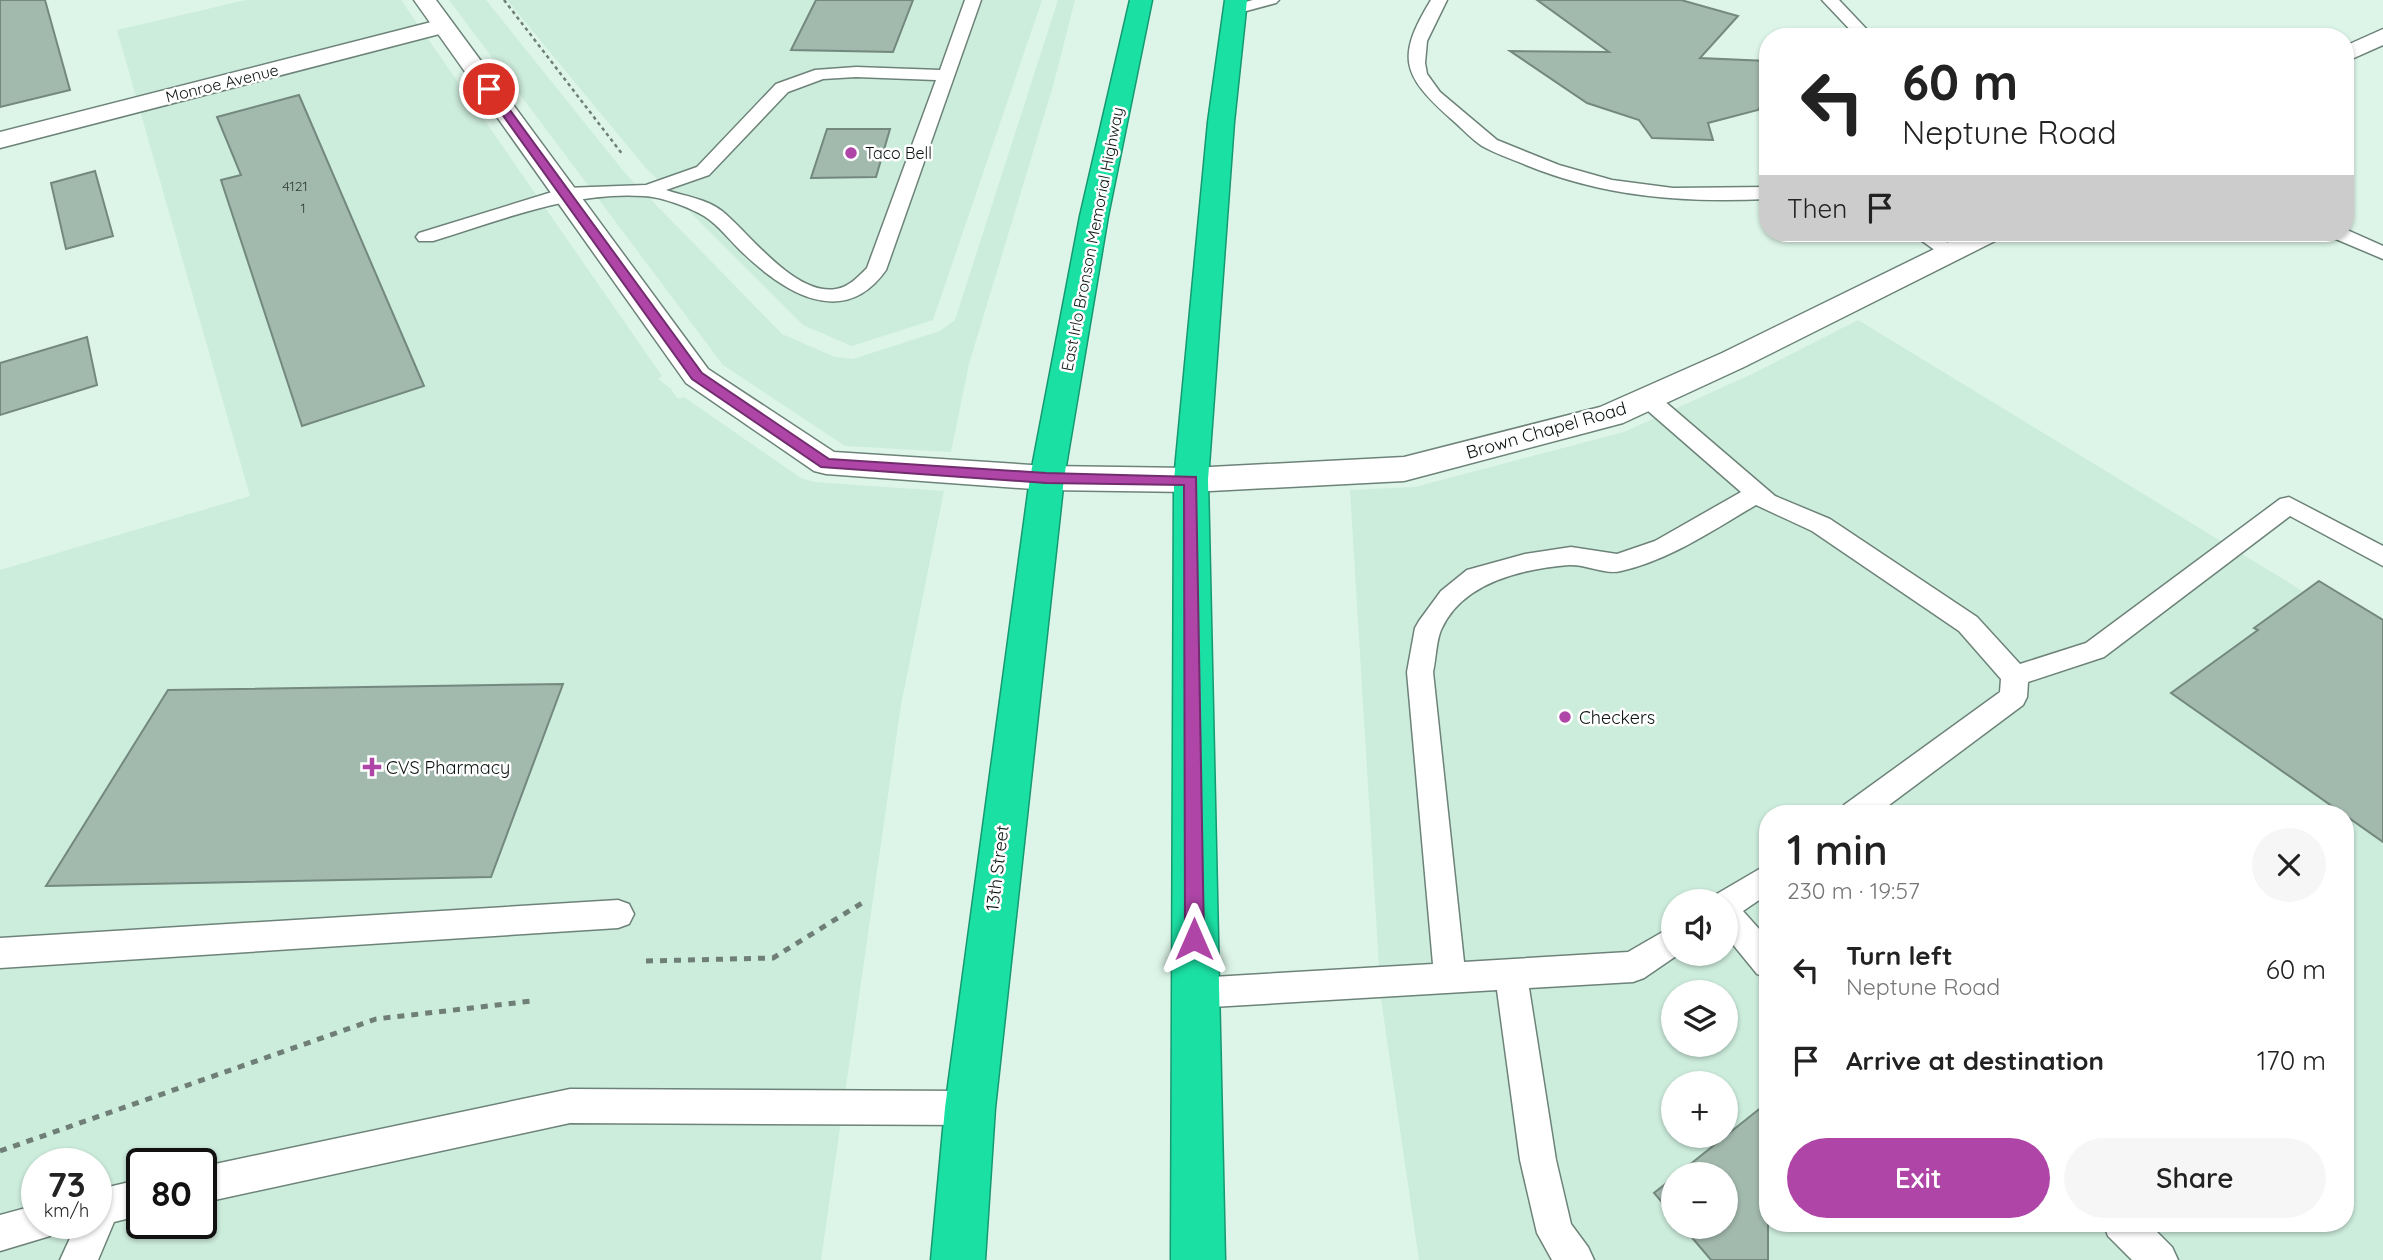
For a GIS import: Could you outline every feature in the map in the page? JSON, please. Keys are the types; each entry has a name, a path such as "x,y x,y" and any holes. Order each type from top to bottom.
{"highway":[{"name":"East Irlo Bronson Memorial Highway","path":"1046,478 1094,216 1141,0"},
{"path":"1198,1260 1191,480 1221,122 1236,4"},
{"name":"13th Street","path":"958,1260 970,1108 1046,478"}],"street":[{"name":"Brown Chapel Road","path":"425,0 697,376 826,463 1046,478 1191,480 1404,469 1611,415 1733,360 1971,242"},
{"name":"Monroe Avenue","path":"0,140 443,26"},
{"path":"2354,50 2383,36"}],"lane":[{"path":"648,190 711,212 768,266 796,286 815,295 834,298 854,290 867,282 876,270 973,0"},
{"path":"1236,4 1272,0"},
{"path":"1438,0 1424,24 1417,71 1425,87 1487,141 1547,168 1620,187 1665,195 1707,197 1759,194"},
{"path":"1830,0 1858,28"},
{"path":"426,236 565,194 648,190 703,171 782,88 821,74 856,72 946,75"},
{"path":"2354,240 2383,253"},
{"path":"1935,242 1950,252"},
{"path":"1648,399 1767,502 1821,525 1968,624 2015,676 2013,697 1866,805"},
{"path":"1450,978 1420,672 1427,628 1450,598 1476,577 1525,563 1571,556 1618,563 1664,547 1757,494"},
{"path":"2015,676 2095,650 2289,505 2383,557"},
{"path":"1738,897 1759,883"},
{"path":"0,953 618,914"},
{"path":"1738,928 1759,953"},
{"path":"1195,993 1633,967 1661,948"},
{"path":"1510,974 1538,1160 1555,1233 1575,1260"},
{"path":"217,1182 570,1106 970,1108"},
{"path":"0,1233 21,1227"},
{"path":"2131,1232 2159,1260"},
{"path":"79,1260 88,1239"}],"path":[{"path":"505,0 622,155"},
{"path":"646,961 773,958 862,903"},
{"path":"0,1151 376,1019 532,1001"}],"shaded area":[{"path":"246,0 401,0 662,376 658,379 670,388 678,399 684,397 801,478 814,482 944,491 901,705 821,1260 0,1260 0,570 250,496 117,30"},
{"path":"449,0 486,0 625,173 782,334 835,357 853,359 940,331 955,320 1058,0 1075,0 1053,86 969,364 951,452 845,446 723,365"},
{"path":"507,0 1042,0 933,320 852,346 803,325 645,167"},
{"path":"1858,320 2383,640 2383,1260 1419,1260 1381,999 1350,490 1415,487 1624,432 1752,374"}],"building":[{"path":"0,0 45,0 70,90 0,107"},
{"path":"816,0 913,0 893,52 791,50"},
{"path":"1537,0 1681,0 1738,16 1700,58 1759,61 1759,108 1708,123 1713,140 1652,138 1639,120 1587,103 1510,51 1609,52"},
{"path":"299,95 424,386 302,426 221,180 241,175 217,117"},
{"name":"Taco Bell","path":"827,129 890,129 876,177 811,178"},
{"path":"95,171 113,236 66,249 51,183"},
{"path":"87,337 97,385 0,415 0,363"},
{"path":"2319,581 2383,620 2383,842 2354,822 2354,805 2330,805 2171,693 2258,630 2254,628"},
{"name":"CVS Pharmacy","path":"563,684 491,877 46,886 168,690"},
{"path":"1759,1109 1759,1232 1768,1232 1768,1260 1711,1260 1693,1239 1738,1239 1738,1162 1693,1162 1710,1148 1738,1148 1738,1126"},
{"path":"1661,1187 1661,1201 1654,1193"}],"place":[{"name":"Taco Bell","path":"851,153"},
{"name":"Checkers","path":"1565,717"},
{"name":"CVS Pharmacy","path":"372,767"}],"route":[{"path":"489,89 697,376 826,463 1046,478 1191,480 1194,939"}]}
